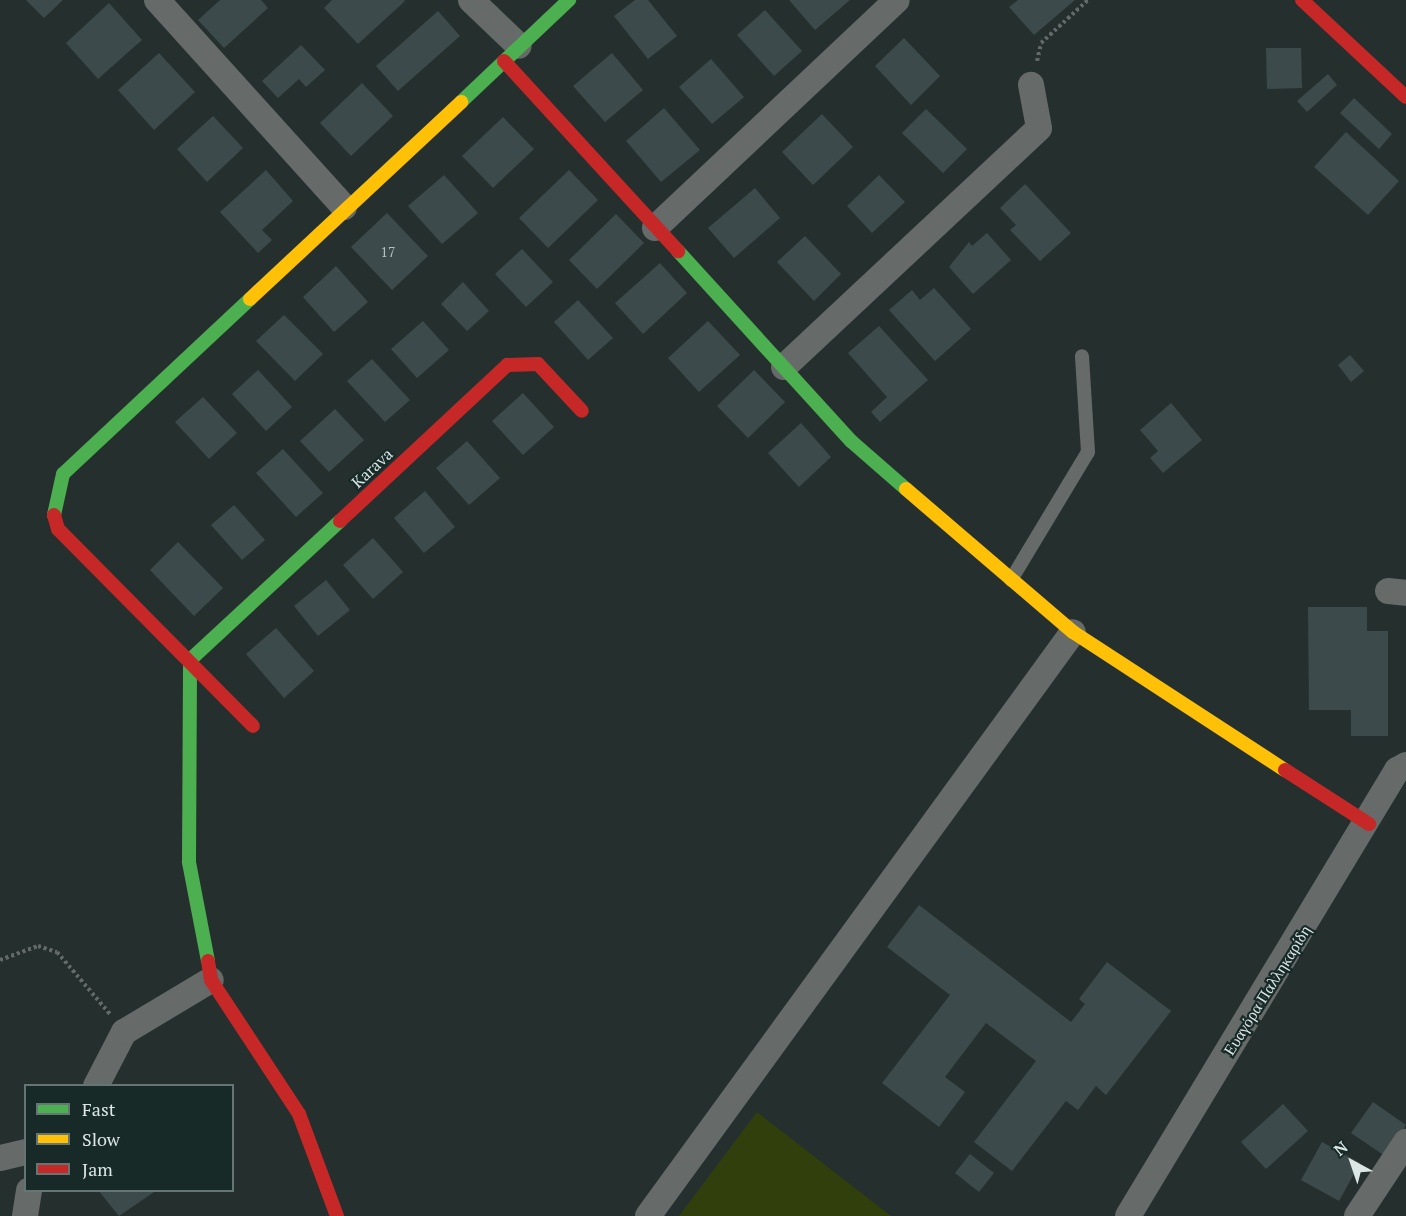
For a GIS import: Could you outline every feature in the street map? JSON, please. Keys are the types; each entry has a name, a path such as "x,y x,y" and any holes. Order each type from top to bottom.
{"street":[{"path":"157,0 344,207"},
{"path":"471,0 511,54 655,228 851,441 1073,632 1369,824"},
{"path":"253,726 190,660 58,530 52,507 63,474 344,207 569,0"},
{"path":"655,228 897,0"},
{"path":"1302,0 1406,97"},
{"path":"784,367 1039,128 1031,85"},
{"name":"Karava","path":"190,660 507,365 538,364 582,411"},
{"path":"648,1216 1073,632"},
{"path":"190,660 189,862 211,980 299,1114 337,1216"},
{"name":"Ευαγόρα Παλληκαρίδη","path":"1128,1216 1369,824 1397,770 1406,765"},
{"path":"97,1084 124,1032 211,980"},
{"path":"1357,1216 1406,1142"},
{"path":"0,1158 24,1152"},
{"path":"25,1216 29,1192"}],"lane":[{"path":"1313,11 1325,0"},
{"path":"1011,580 1088,452 1082,356"}],"path":[{"path":"1031,85 1041,43 1088,0"},
{"path":"0,960 38,946 57,952 124,1032"}],"green space":[{"path":"757,1112 891,1216 679,1216"}],"building":[{"path":"26,0 63,0 44,18"},
{"path":"220,0 261,0 268,8 224,48 198,20"},
{"path":"332,0 405,1 358,44 324,8"},
{"path":"635,0 648,0 677,36 648,59 614,16"},
{"path":"789,0 850,0 815,30"},
{"path":"1018,0 1075,0 1034,35 1009,7"},
{"path":"109,3 142,40 98,79 66,43"},
{"path":"765,10 802,51 774,76 737,35"},
{"path":"438,11 460,36 398,91 376,66"},
{"path":"904,38 940,76 911,105 875,66"},
{"path":"301,45 325,70 306,87 299,79 278,98 262,81"},
{"path":"1266,48 1301,48 1302,88 1267,89"},
{"path":"159,53 195,92 154,130 118,90"},
{"path":"612,53 643,90 605,122 573,86"},
{"path":"711,59 744,97 712,124 679,87"},
{"path":"1328,74 1337,85 1307,112 1297,101"},
{"path":"362,83 393,116 351,156 320,123"},
{"path":"1354,98 1392,134 1379,149 1340,113"},
{"path":"664,108 700,150 661,182 626,141"},
{"path":"926,109 967,149 943,173 902,133"},
{"path":"822,114 853,147 813,185 782,152"},
{"path":"213,116 243,148 207,182 177,149"},
{"path":"503,117 534,149 493,188 462,156"},
{"path":"1346,132 1399,181 1368,215 1314,167"},
{"path":"266,170 293,201 262,230 272,240 258,253 220,212"},
{"path":"569,170 598,200 548,248 519,218"},
{"path":"444,175 478,213 442,244 408,206"},
{"path":"879,175 905,202 872,233 847,206"},
{"path":"1025,184 1071,233 1040,261 1010,230 1016,225 1000,208"},
{"path":"755,188 780,218 734,258 708,228"},
{"path":"387,213 428,256 392,290 351,247"},
{"path":"616,214 644,243 597,289 569,260"},
{"path":"987,233 1011,260 973,294 949,267 969,242 972,246"},
{"path":"805,236 841,274 814,301 777,262"},
{"path":"522,249 553,282 526,307 495,274"},
{"path":"660,263 687,293 643,334 615,303"},
{"path":"336,266 368,302 334,332 303,297"},
{"path":"463,282 489,311 467,331 441,304"},
{"path":"934,288 971,329 935,361 889,310 912,290 920,300"},
{"path":"578,300 613,338 588,360 554,322"},
{"path":"284,315 323,354 295,381 256,341"},
{"path":"423,321 449,350 417,378 391,349"},
{"path":"708,321 740,355 699,392 668,358"},
{"path":"879,326 928,380 880,422 871,412 887,397 848,353"},
{"path":"1350,355 1364,371 1351,382 1338,365"},
{"path":"372,359 410,400 385,422 347,381"},
{"path":"258,370 292,407 266,431 232,394"},
{"path":"754,370 785,402 748,438 717,406"},
{"path":"523,393 554,427 523,455 492,421"},
{"path":"203,397 237,433 209,459 175,422"},
{"path":"1171,403 1202,440 1163,473 1150,458 1158,451 1140,430"},
{"path":"335,409 364,440 329,472 300,441"},
{"path":"801,423 831,457 799,487 768,453"},
{"path":"467,441 500,478 469,505 436,468"},
{"path":"283,449 323,493 296,517 256,473"},
{"path":"425,491 455,527 424,553 394,518"},
{"path":"234,505 265,540 242,560 211,525"},
{"path":"373,538 403,572 373,599 343,565"},
{"path":"178,542 223,588 194,616 150,570"},
{"path":"326,580 350,610 318,636 294,606"},
{"path":"1308,607 1367,607 1367,631 1388,631 1388,736 1351,736 1351,710 1309,710"},
{"path":"276,628 314,671 284,698 246,654"},
{"path":"919,905 1071,1022 1085,1004 1079,999 1107,962 1171,1011 1106,1095 1096,1086 1078,1110 1066,1101 1012,1171 974,1142 1036,1061 986,1023 945,1077 965,1092 939,1127 882,1083 950,995 887,947"},
{"path":"1373,1102 1406,1125 1385,1156 1351,1133"},
{"path":"1283,1104 1308,1131 1266,1169 1241,1142"},
{"path":"1322,1142 1360,1163 1339,1201 1301,1180"},
{"path":"970,1154 994,1173 979,1192 955,1173"},
{"path":"100,1192 154,1192 119,1216"}],"traffic: fast":[{"path":"461,102 569,0"},
{"path":"678,251 851,441 906,489"},
{"path":"54,515 63,474 250,299"},
{"path":"208,961 189,862 190,660 340,521"}],"traffic: slow":[{"path":"250,299 461,102"},
{"path":"906,489 1073,632 1285,770"}],"traffic: jam":[{"path":"1302,0 1406,97"},
{"path":"504,61 678,251"},
{"path":"340,521 507,365 538,364 582,411"},
{"path":"54,515 58,529 253,726"},
{"path":"1285,770 1369,824"},
{"path":"208,961 211,980 299,1114 337,1216"}]}
